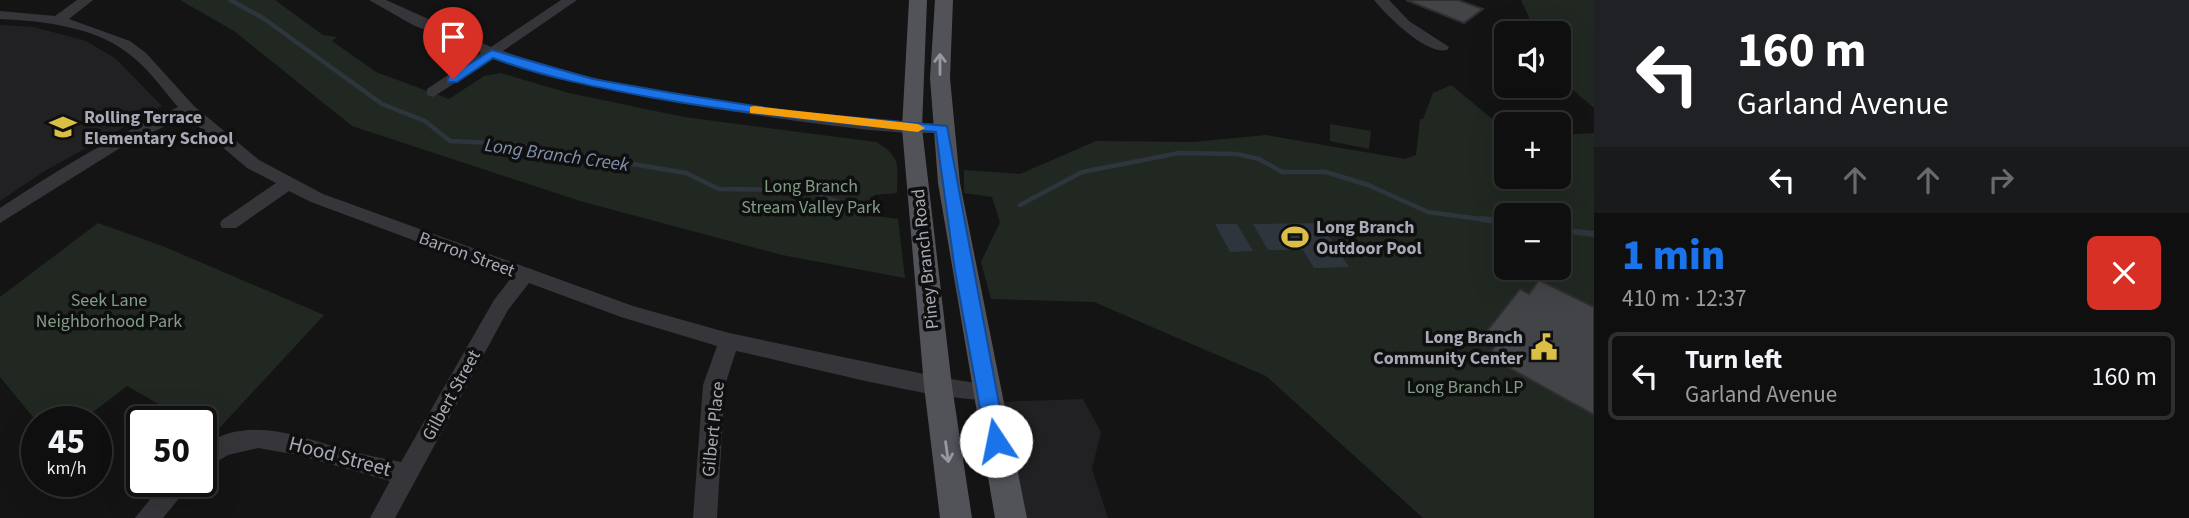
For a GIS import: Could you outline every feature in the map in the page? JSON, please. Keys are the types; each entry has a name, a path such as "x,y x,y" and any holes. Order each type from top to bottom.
{"main road":[{"name":"Piney Branch Road","path":"918,0 912,128 938,386 956,518"},
{"name":"Piney Branch Road","path":"943,0 940,52 942,129 949,183 1011,518"}],"street":[{"path":"57,21 86,0"},
{"path":"376,0 424,26 520,64 593,83 792,116 942,129"},
{"path":"433,92 570,0"},
{"path":"1381,0 1404,24 1442,47"},
{"name":"Barron Street","path":"0,15 57,21 98,31 125,44 141,55 188,109 253,164 317,198 628,312 729,341 938,386 987,392"},
{"path":"0,217 86,158 134,132 188,109"},
{"path":"229,224 288,183"},
{"name":"Gilbert Street","path":"382,518 501,305 525,275"},
{"name":"Gilbert Place","path":"705,518 714,386 729,341"},
{"name":"Hood Street","path":"217,449 232,442 272,437 359,464 407,474"},
{"path":"147,518 166,497"}],"shaded area":[{"name":"Rolling Terrace Elementary School","path":"0,25 34,27 86,41 115,58 162,106 43,172 0,201"},
{"name":"Long Branch Outdoor Pool","path":"1320,223 1349,267 1314,268 1303,250 1268,250 1253,224"},
{"path":"1215,224 1237,224 1253,251 1230,252"},
{"path":"1083,399 1101,432 1092,469 1108,518 1021,518 998,402"}],"green space":[{"name":"Long Branch Stream Valley Park","path":"180,0 275,0 323,35 337,37 332,41 376,72 449,99 484,76 500,73 569,93 684,117 876,142 894,157 897,193 874,195 875,216 898,219 905,278 782,255 580,201 352,126 234,31"},
{"path":"1521,0 1594,0 1594,108 1571,88 1571,21 1531,21"},
{"name":"Long Branch LP","path":"1451,85 1494,120 1494,189 1571,189 1571,134 1594,133 1594,518 1423,518 1266,376 1094,302 991,299 981,262 1000,222 992,197 964,193 964,170 1020,174 1096,141 1193,142 1266,135 1405,159 1416,155 1420,119 1423,119 1433,93"},
{"path":"1330,124 1371,131 1369,149 1330,141"},
{"name":"Seek Lane Neighborhood Park","path":"98,223 165,247 324,315 217,431 217,406 162,406 127,386 101,406 24,406 0,377 0,297"}],"building":[{"path":"1406,0 1458,0 1483,9 1464,23"},
{"name":"Long Branch Community Center","path":"1539,280 1594,307 1594,415 1488,356 1500,339 1487,331 1520,289 1529,294"}],"waterway":[{"name":"Long Branch Creek","path":"230,0 263,18 382,104 425,121 450,141 514,144 686,173 719,189 805,190 836,201"},
{"name":"Long Branch Creek","path":"1020,205 1082,172 1179,153 1237,154 1259,159 1282,172 1326,172 1368,185 1428,212 1494,221"},
{"name":"Long Branch Creek","path":"1482,219 1494,220"},
{"name":"Long Branch Creek","path":"1571,231 1594,234"}],"slow traffic":[{"path":"754,110 918,128"}],"place":[{"name":"Rolling Terrace Elementary School","path":"63,127"},
{"name":"Long Branch Outdoor Pool","path":"1295,237"},
{"name":"Long Branch Community Center","path":"1544,347"}],"route":[{"path":"453,79 492,53 520,64 593,83 672,97 792,116 942,129 964,271 996,441"}]}
